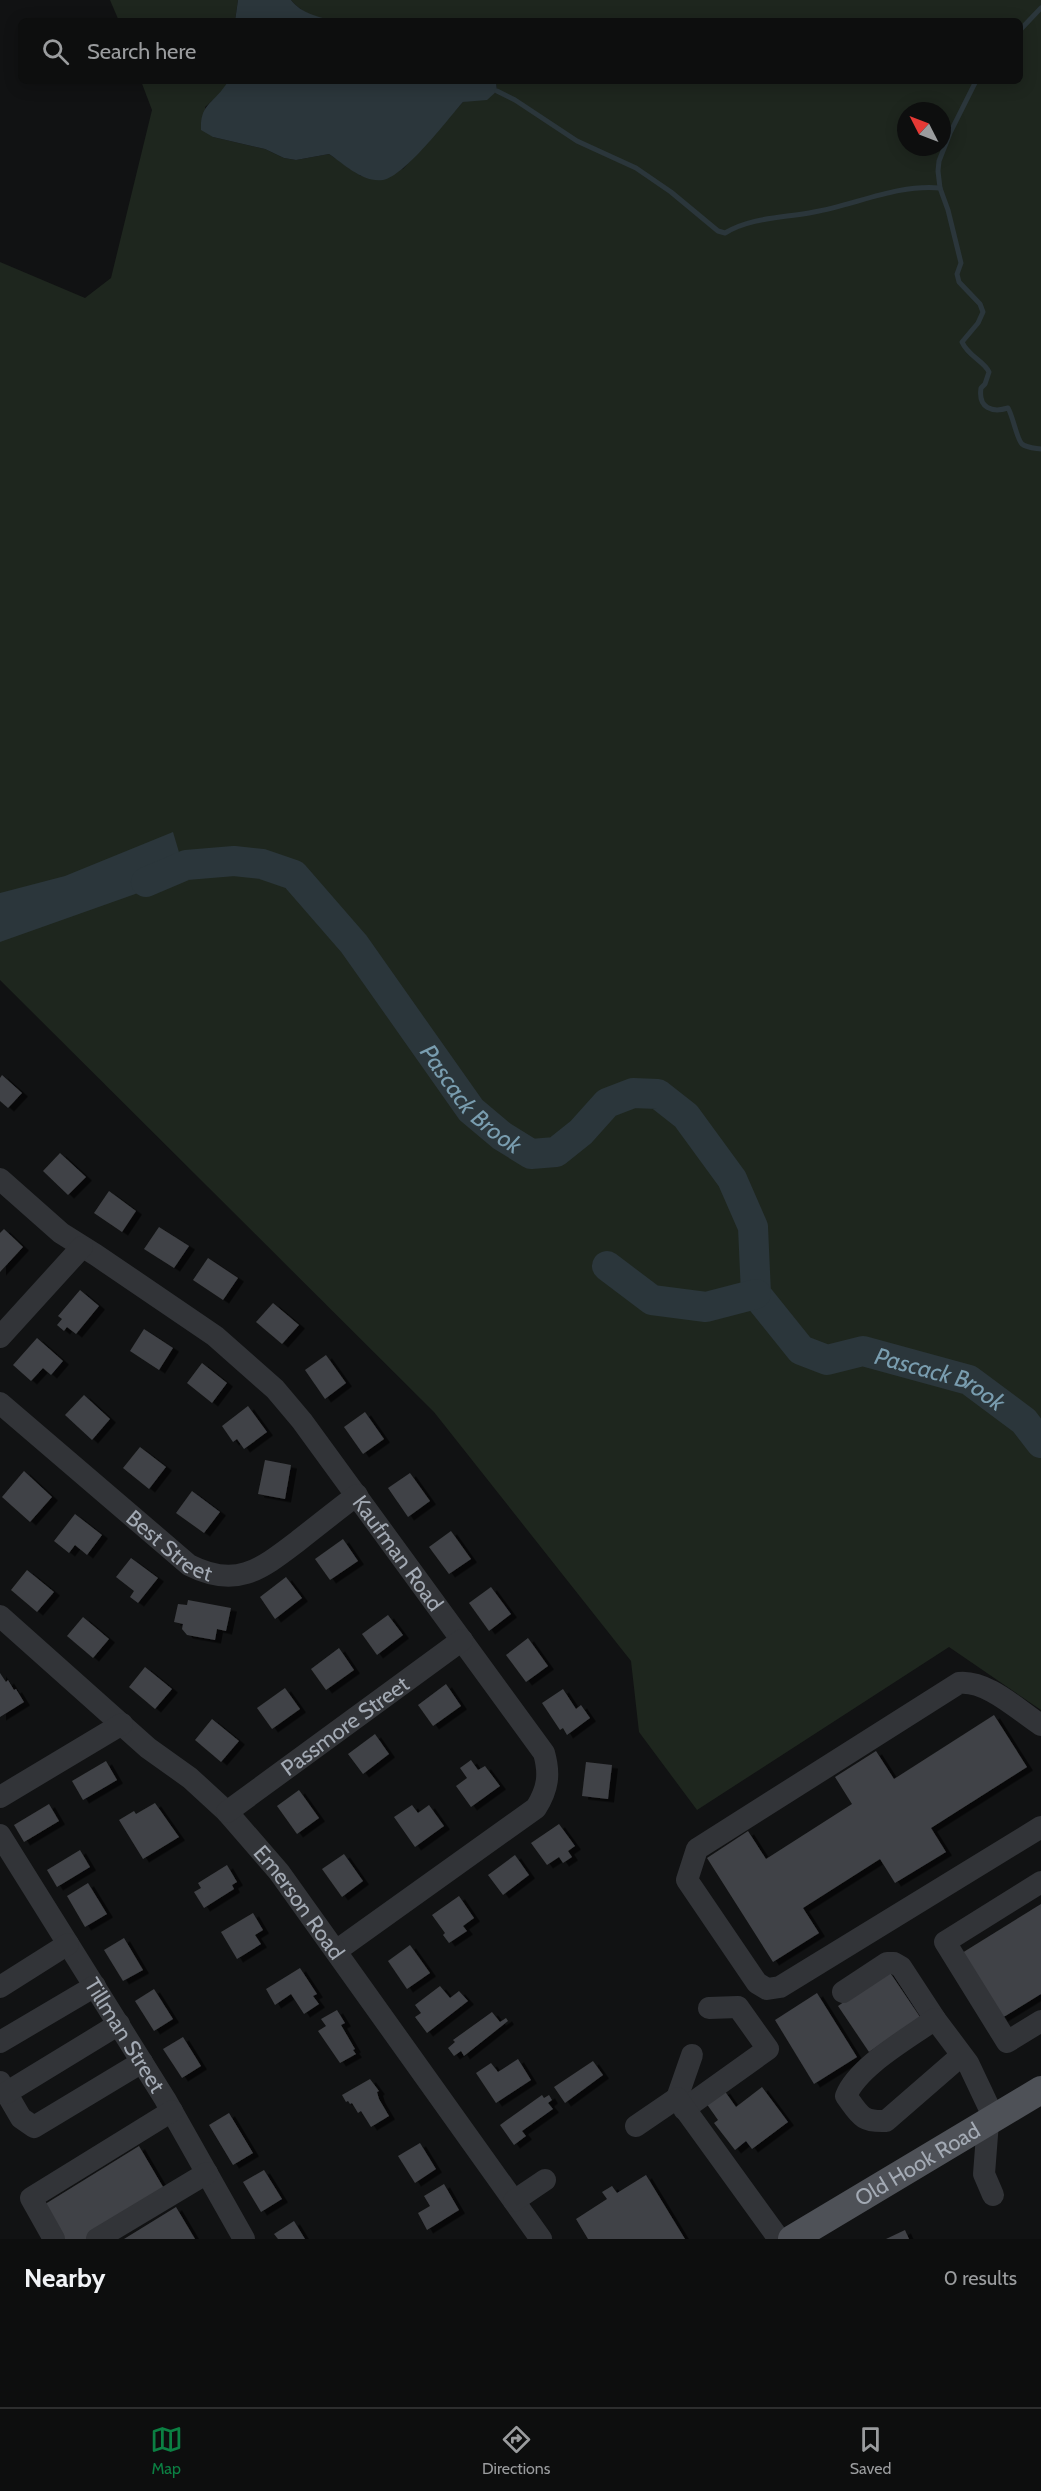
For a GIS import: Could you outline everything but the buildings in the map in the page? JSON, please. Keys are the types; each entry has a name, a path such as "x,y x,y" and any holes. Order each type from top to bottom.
{"main road":[{"name":"Old Hook Road","path":"792,2239 1041,2090"}],"street":[{"name":"Kaufman Road","path":"0,1179 61,1233 215,1336 275,1389 357,1495 544,1752 548,1767 548,1784 536,1808 336,1951"},
{"path":"0,1337 82,1247"},
{"name":"Best Street","path":"0,1402 189,1565 204,1573 221,1577 237,1576 266,1566 357,1495"},
{"name":"Emerson Road","path":"0,1616 122,1724 189,1778 226,1812 279,1872 541,2239"},
{"name":"Passmore Street","path":"226,1812 462,1640"},
{"path":"1041,1725 997,1695 970,1681 959,1683 697,1849 687,1880 757,1983 766,1989 780,1987 1041,1827"},
{"path":"0,1797 122,1724"},
{"name":"Tillman Street","path":"0,1835 172,2111 244,2239"},
{"path":"1041,1882 945,1942 1007,2043 1041,2021"},
{"path":"0,1987 68,1944"},
{"path":"843,1992 887,1963 900,1966 962,2055 991,2120 983,2163 984,2175 993,2195"},
{"path":"0,2042 95,1986"},
{"path":"636,2126 680,2103 768,2049 738,2007 709,2008"},
{"path":"935,2019 866,2070 850,2086 846,2096 862,2118 886,2121 962,2055"},
{"path":"119,2024 3,2087 21,2118 34,2127 142,2062"},
{"path":"680,2103 692,2055"},
{"path":"680,2103 779,2239"},
{"path":"54,2239 31,2198 172,2111"},
{"path":"96,2239 207,2172"},
{"path":"514,2201 545,2180"}],"shaded area":[{"path":"110,0 238,0 235,18 118,18"},
{"path":"238,0 291,0 306,12 324,18 235,18"},
{"path":"291,0 1041,0 1041,1710 949,1647 697,1810 639,1732 631,1661 434,1412 0,980 0,262 85,298 111,278 152,110 142,84 226,84 222,92 205,107 213,137 265,149 284,158 296,160 329,154 361,176 403,169 463,102 497,91 496,84 1023,84 1023,18 320,18 302,10"},
{"path":"226,84 496,84 497,91 487,100 463,102 403,169 383,180 376,180 361,176 329,154 296,160 284,158 265,149 213,137 201,130 201,121 206,108"},
{"path":"173,832 186,876 0,942 0,893 65,876"}],"waterway":[{"path":"1023,27 1041,8"},
{"path":"974,84 950,133 939,161 938,171 940,188 961,263 957,274 959,282 980,304 983,312 978,323 962,342 989,372 981,388 984,404 997,410 1008,408 1022,444 1041,449"},
{"path":"497,91 515,100 577,141 636,168 671,192 718,231 725,233 757,221 829,209 892,192 940,188"},
{"name":"Pascack Brook","path":"146,882 186,865 234,861 262,864 294,875 354,944 471,1110 502,1136 531,1154 556,1152 581,1132 607,1103 633,1093 658,1094 686,1116 732,1179 753,1227 756,1294 801,1350 827,1360 863,1351 969,1380 1024,1421 1041,1443"},
{"path":"607,1266 652,1300 706,1307 756,1294"}]}
